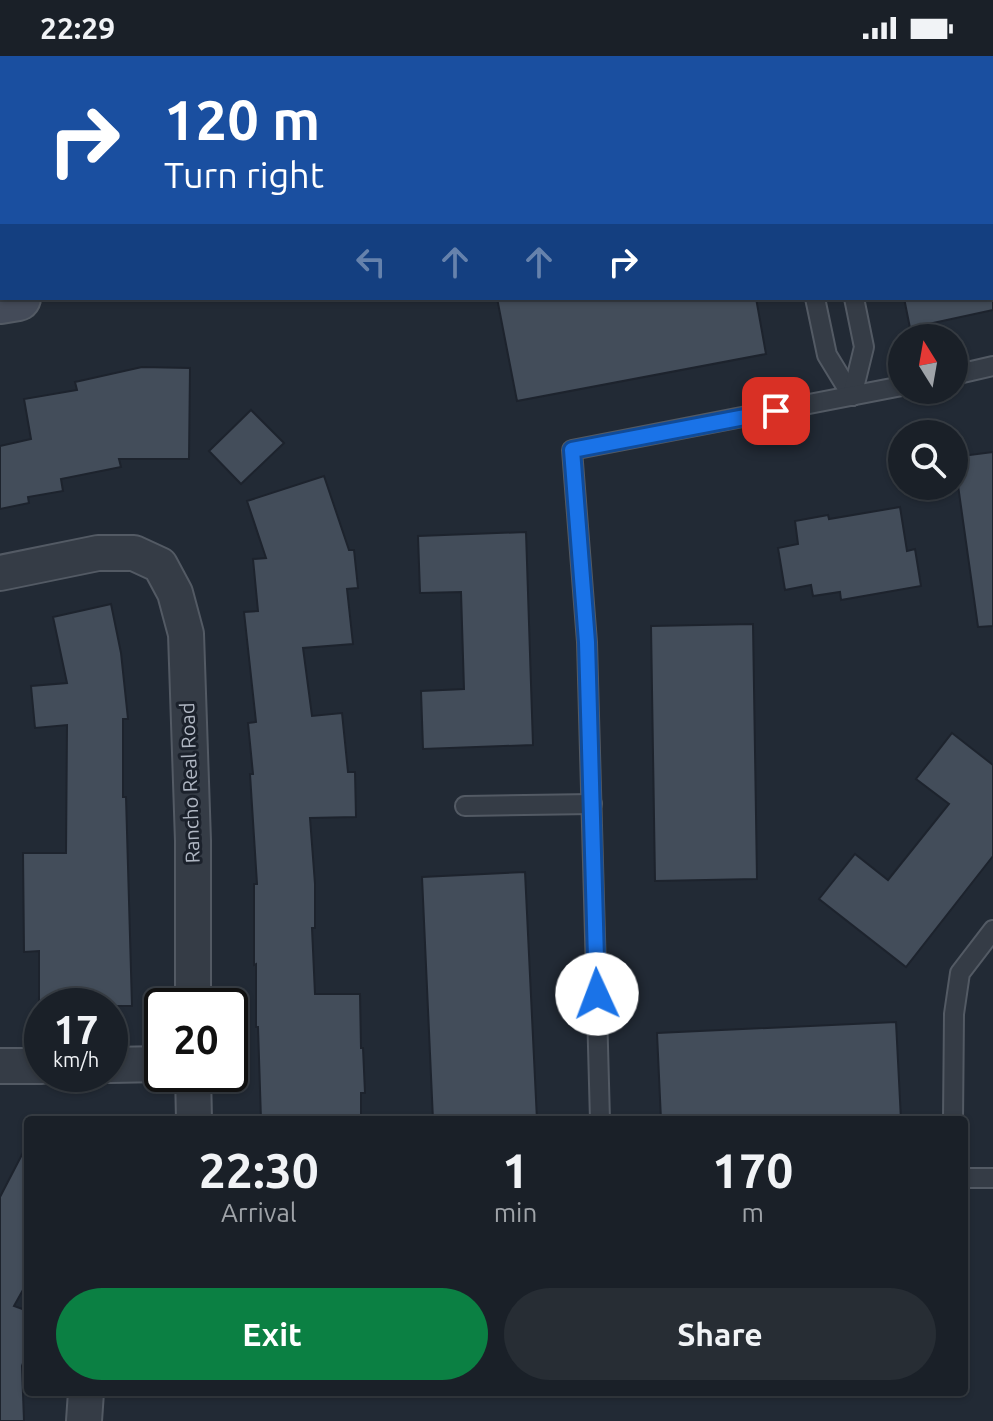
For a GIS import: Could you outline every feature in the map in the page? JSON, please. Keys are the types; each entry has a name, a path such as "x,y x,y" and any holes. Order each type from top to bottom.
{"street":[{"name":"Rancho Real Road","path":"0,573 98,553 134,553 160,565 175,593 186,634 193,841 193,988"},
{"path":"0,1066 24,1066"},
{"path":"193,1092 194,1116"},
{"path":"84,1421 86,1396"}],"lane":[{"path":"815,300 827,355 852,396"},
{"path":"852,396 864,347 854,300"},
{"path":"968,372 993,366"},
{"path":"600,1116 587,642 572,450 888,389"},
{"path":"465,806 592,804"},
{"path":"953,1116 954,1014 960,973 993,930"},
{"path":"968,1178 993,1178"}],"building":[{"path":"497,300 756,300 766,354 517,401"},
{"path":"904,300 993,300 993,310 928,324 909,324"},
{"path":"142,367 190,368 189,459 119,459 121,467 61,479 63,491 28,497 29,503 0,509 0,446 31,439 24,399 77,390 75,382"},
{"path":"251,410 284,443 241,484 209,451"},
{"path":"993,452 993,626 978,627 960,500 968,500 968,455"},
{"path":"324,476 349,550 354,550 358,588 347,589 353,644 303,648 312,716 342,713 348,772 355,772 356,817 310,818 315,884 315,928 312,928 315,994 360,994 365,1093 361,1093 361,1116 261,1116 254,965 254,884 257,884 248,723 256,722 244,612 258,611 253,559 266,558 247,501"},
{"path":"900,507 907,551 915,549 921,586 841,600 840,592 813,596 811,585 785,590 778,548 798,544 795,521 828,515 829,519"},
{"path":"526,532 533,745 423,749 421,691 464,689 461,592 420,593 418,536"},
{"path":"111,604 121,653 128,719 123,719 123,797 126,797 132,1006 128,1006 128,988 39,988 39,951 24,952 23,853 66,853 67,725 35,728 31,686 67,683 53,617"},
{"path":"753,624 757,879 655,881 651,626"},
{"path":"952,733 993,765 993,856 906,967 819,899 855,854 888,880 949,804 916,779"},
{"path":"525,872 537,1116 433,1116 422,877"},
{"path":"896,1022 901,1116 661,1116 657,1033"},
{"path":"24,1151 24,1288 14,1306 24,1310 24,1421 0,1421 0,1197"}],"route":[{"path":"597,994 587,642 572,450 776,411"}]}
